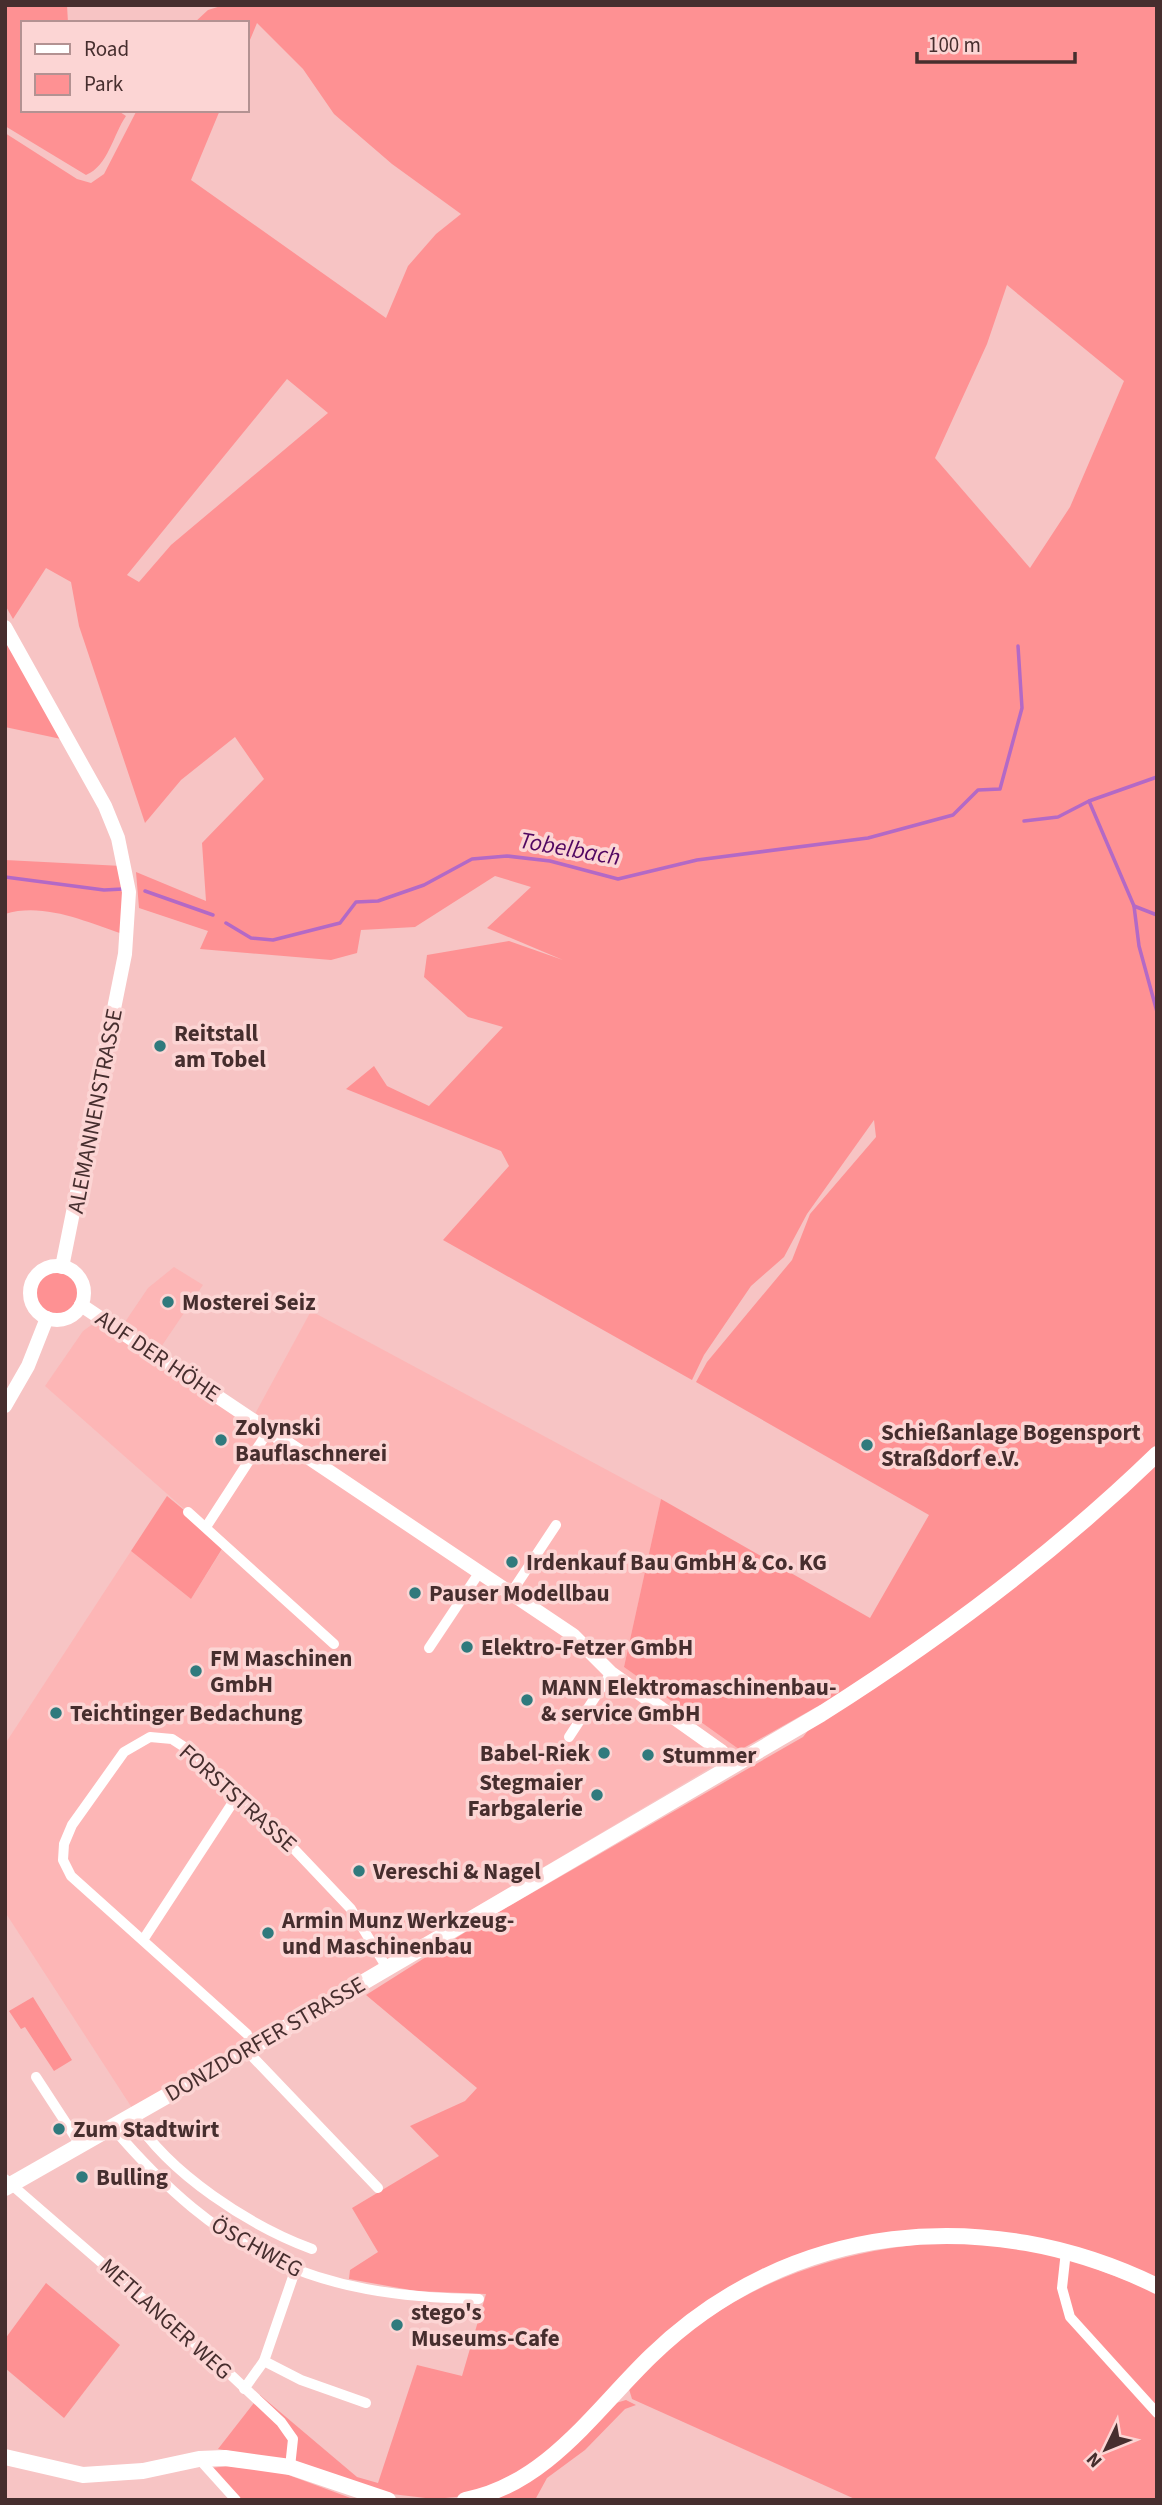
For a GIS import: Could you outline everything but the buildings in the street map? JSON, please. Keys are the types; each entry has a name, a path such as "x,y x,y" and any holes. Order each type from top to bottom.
{"main road":[{"name":"DONZDORFER STRASSE","path":"8,2183 81,2146 247,2051 778,1740 866,1685 1046,1554 1157,1454"},
{"path":"465,2500 513,2481 545,2461 680,2331 724,2299 790,2266 828,2253 909,2237 973,2235 1066,2251 1157,2286"},
{"path":"5,2457 83,2475 143,2471 199,2459 225,2458 290,2467 387,2500"}],"street":[{"name":"ALEMANNENSTRASSE","path":"5,627 105,806 118,838 130,892 125,954 62,1267"},
{"path":"62,1267 74,1272 81,1281 84,1293 81,1305 74,1314 64,1319 47,1318 32,1302 32,1285 46,1269 62,1267"},
{"name":"AUF DER HÖHE","path":"81,1305 573,1635 611,1673 721,1751 734,1764"},
{"path":"5,1406 28,1366 47,1318"},
{"path":"206,1527 269,1430"},
{"path":"188,1512 334,1644"},
{"path":"511,1593 556,1525"},
{"path":"429,1648 479,1573"},
{"path":"569,1737 611,1673"},
{"name":"FORSTSTRASSE","path":"247,2034 71,1876 63,1860 64,1844 72,1825 124,1752 150,1737 172,1739 195,1754 239,1793 351,1909 387,1968"},
{"path":"143,1940 239,1793"},
{"path":"247,2051 378,2188"},
{"path":"36,2077 81,2146"},
{"path":"133,2116 169,2160 220,2200 260,2227 312,2249"},
{"name":"ÖSCHWEG","path":"113,2128 177,2196 201,2216 295,2272 379,2293 479,2299"},
{"name":"METLANGER WEG","path":"8,2183 292,2434 290,2467"},
{"path":"1066,2251 1062,2288 1070,2317 1157,2413"},
{"path":"244,2389 264,2361 295,2272"},
{"path":"264,2361 302,2380 366,2403"},
{"path":"199,2459 236,2500"}],"shaded area":[{"path":"174,1267 203,1285 161,1347 125,1322 148,1288"},
{"path":"311,1311 661,1499 624,1667 740,1750 134,2111 5,1912 5,1744 131,1551 191,1599 225,1545 45,1386 83,1331 97,1321 250,1423"}],"green space":[{"path":"5,5 67,5 68,21 21,21 21,112 120,112 126,116 105,157 94,171 86,175 5,126"},
{"path":"224,5 1157,5 1157,2279 1077,2248 963,2231 768,2267 529,2467 477,2492 456,2497 434,2499 375,2492 289,2461 218,2449 260,2395 357,2477 378,2483 417,2365 462,2376 486,2294 416,2291 349,2279 350,2270 378,2252 352,2208 439,2156 410,2126 465,2101 477,2088 366,1995 483,1921 803,1737 821,1714 820,1705 740,1750 624,1667 661,1499 870,1618 929,1515 696,1382 707,1362 792,1260 810,1214 876,1137 874,1120 807,1214 784,1257 751,1286 704,1355 692,1380 443,1240 509,1166 501,1151 346,1089 374,1066 387,1086 429,1106 503,1027 468,1017 424,977 427,955 509,941 563,960 487,928 531,887 495,876 415,927 361,930 357,953 331,960 200,949 208,931 139,908 136,872 206,901 202,843 264,779 235,737 181,780 145,823 79,626 71,582 46,568 13,619 5,605 5,133 77,179 91,183 104,174 136,112 219,112 191,180 386,318 408,266 436,234 461,214 392,164 334,114 303,69 257,23 248,45 248,21 196,21 208,10","holes":["1007,285 1124,381 1070,507 1030,568 935,458 987,344","287,379 328,413 171,545 139,582 127,575"]},
{"path":"5,639 61,739 5,727"},
{"path":"5,860 122,866 123,934 50,912 35,910 5,914"},
{"path":"57,1271 72,1278 79,1293 72,1308 57,1315 42,1308 35,1293 42,1278"},
{"path":"167,1496 225,1544 191,1599 131,1551"},
{"path":"33,1997 72,2060 54,2071 25,2027 21,2029 9,2011"},
{"path":"965,2241 1062,2256 1157,2292 1157,2500 857,2500 632,2399 629,2389 674,2344 739,2299 774,2282 848,2257 886,2249"},
{"path":"46,2283 120,2345 64,2418 5,2368 5,2339"},
{"path":"626,2400 636,2405 625,2409 585,2450 547,2478 535,2500 487,2500 543,2470 571,2448 616,2403"},
{"path":"228,2466 283,2473 356,2500 237,2500 211,2468"}],"waterway":[{"name":"Tobelbach","path":"226,923 251,938 273,940 340,923 356,902 378,901 424,885 472,859 507,856 550,861 618,879 697,860 868,838 953,815 978,790 1000,789 1022,708 1018,646"},
{"name":"Tobelbach","path":"1024,821 1058,817 1089,801 1157,777"},
{"path":"1089,801 1134,906 1139,946 1157,1012"},
{"name":"Tobelbach","path":"5,877 104,890 123,889"},
{"name":"Tobelbach","path":"145,891 213,915"},
{"path":"1134,906 1157,915"}],"place":[{"name":"Reitstall am Tobel","path":"160,1046"},
{"name":"Mosterei Seiz","path":"168,1302"},
{"name":"Zolynski Bauflaschnerei","path":"221,1440"},
{"name":"Schießanlage Bogensport Straßdorf e.V.","path":"867,1445"},
{"name":"Irdenkauf Bau GmbH & Co. KG","path":"512,1562"},
{"name":"Pauser Modellbau","path":"415,1593"},
{"name":"Elektro-Fetzer GmbH","path":"467,1647"},
{"name":"FM Maschinen GmbH","path":"196,1671"},
{"name":"MANN Elektromaschinenbau- & service GmbH","path":"527,1700"},
{"name":"Teichtinger Bedachung","path":"56,1713"},
{"name":"Babel-Riek","path":"604,1753"},
{"name":"Stummer","path":"648,1755"},
{"name":"Stegmaier Farbgalerie","path":"597,1795"},
{"name":"Vereschi & Nagel","path":"359,1871"},
{"name":"Armin Munz Werkzeug- und Maschinenbau","path":"268,1933"},
{"name":"Zum Stadtwirt","path":"59,2129"},
{"name":"Bulling","path":"82,2177"},
{"name":"stego's Museums-Cafe","path":"397,2325"}]}
